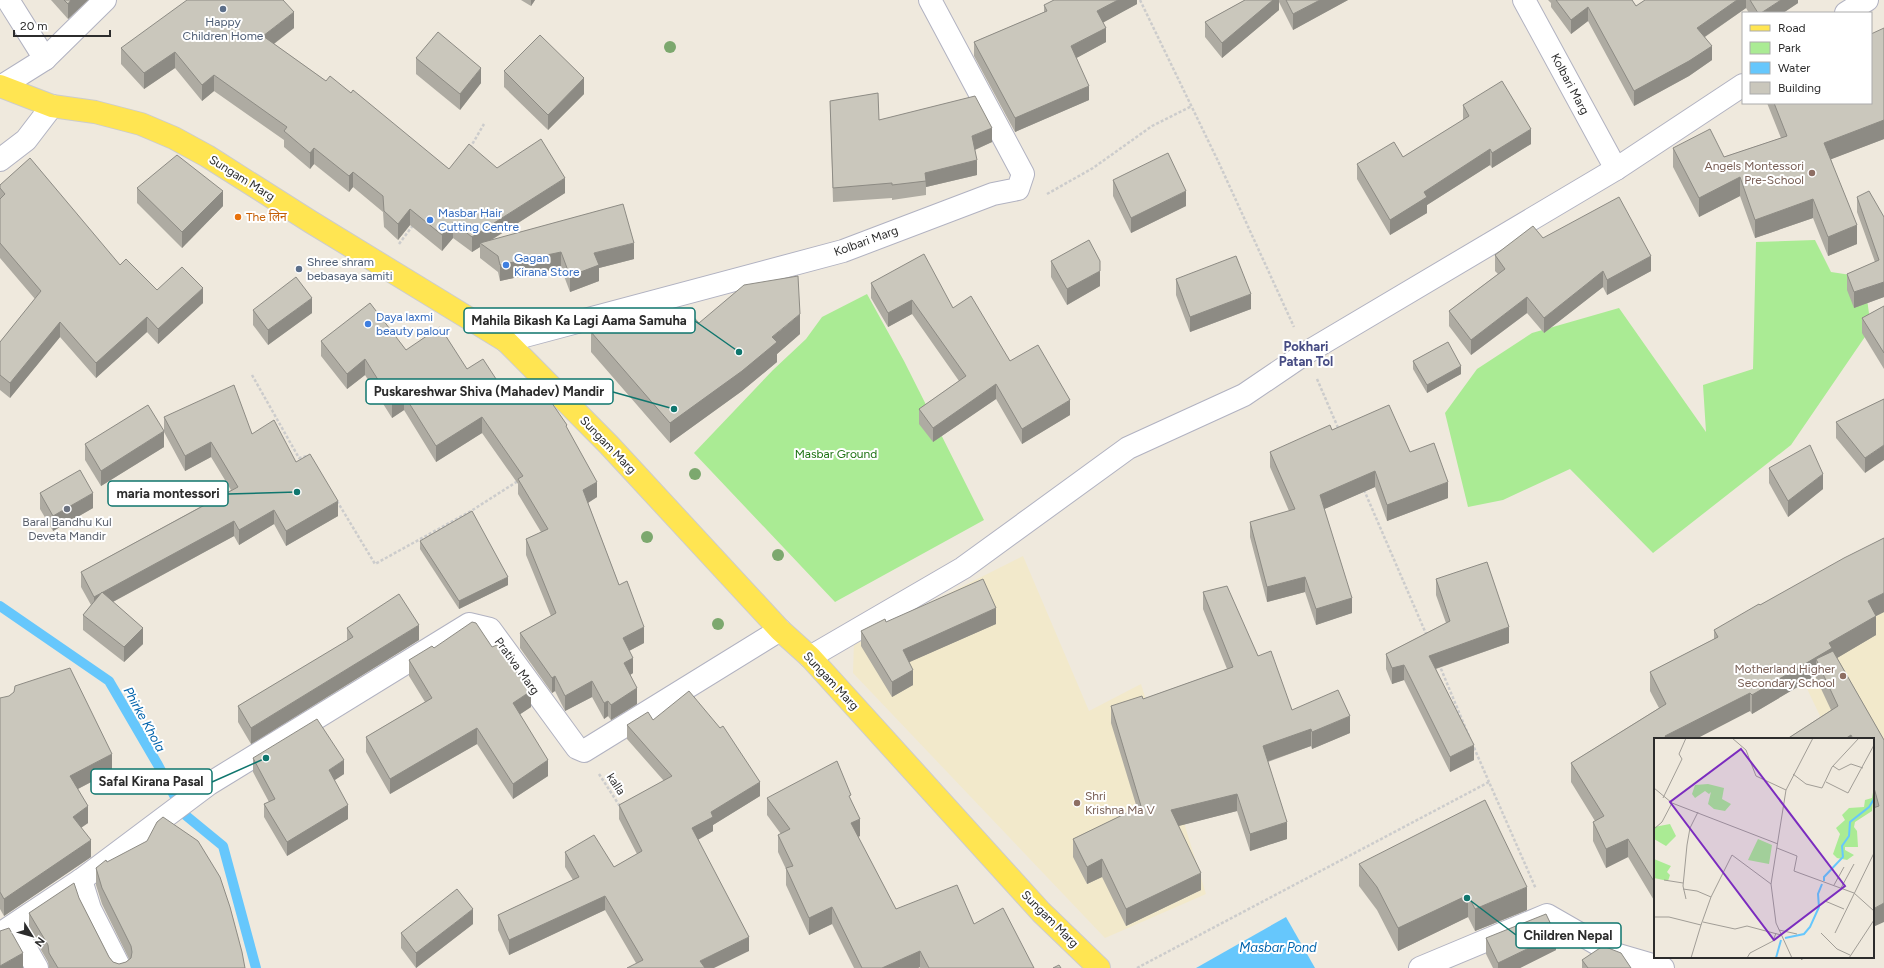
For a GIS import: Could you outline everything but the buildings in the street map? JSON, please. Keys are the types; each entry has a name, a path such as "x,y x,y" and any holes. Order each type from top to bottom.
{"main road":[{"name":"Sungam Marg","path":"1,86 52,106 95,112 133,122 174,138 206,156 506,341 609,445 780,630 810,657 1041,912 1100,968"}],"street":[{"path":"8,0 45,59"},
{"path":"1,86 45,59 104,0"},
{"path":"930,0 1023,174 1018,189"},
{"name":"Kolbari Marg","path":"1524,0 1616,169"},
{"path":"810,657 964,568 1128,448 1244,395 1306,353 1616,169 1742,86"},
{"path":"0,160 26,140 52,106"},
{"name":"Kolbari Marg","path":"506,341 843,251 994,194 1018,189"},
{"name":"Prativa Marg","path":"81,880 197,793 469,624 490,629 577,748 584,751"},
{"path":"584,751 780,630"},
{"path":"37,968 6,930 81,880 90,909 120,968"},
{"path":"1420,968 1548,915 1615,954 1663,968"}],"path":[{"path":"1140,0 1192,106 1306,353 1340,433"},
{"path":"1018,189 1034,201 1093,168 1152,126 1192,106"},
{"path":"469,149 484,124"},
{"path":"383,266 419,218"},
{"path":"252,375 299,458 309,456"},
{"path":"334,496 375,564 471,511 520,480"},
{"path":"1362,484 1430,644"},
{"path":"1436,658 1548,915"},
{"name":"kalla","path":"584,751 622,809"},
{"path":"1136,968 1489,782"}],"shaded area":[{"name":"Motherland Higher Secondary School","path":"1884,553 1884,852 1874,831 1874,738 1831,738 1771,613"},
{"name":"Shri Krishna Ma V","path":"1023,556 1089,711 1141,684 1206,894 1105,938 853,673 854,641"}],"green space":[{"path":"1815,240 1831,272 1864,277 1871,328 1791,445 1653,553 1570,469 1503,500 1468,507 1445,413 1477,369 1532,333 1619,308 1706,432 1703,385 1753,369 1756,242"},
{"name":"Masbar Ground","path":"867,294 904,361 984,520 835,602 694,453 773,370 806,339 822,317"}],"water":[{"name":"Masbar Pond","path":"1286,917 1315,968 1196,968"}],"waterway":[{"name":"Phirke Khola","path":"0,606 109,681 158,765 184,814 223,846 256,968"}],"place":[{"name":"Happy Children Home","path":"223,9"},
{"name":"Angels Montessori Pre-School","path":"1812,173"},
{"name":"The लिन","path":"238,217"},
{"name":"Masbar Hair Cutting Centre","path":"430,220"},
{"name":"Gagan Kirana Store","path":"506,265"},
{"name":"Shree shram bebasaya samiti","path":"299,269"},
{"name":"Daya laxmi beauty palour","path":"368,324"},
{"name":"Mahila Bikash Ka Lagi Aama Samuha","path":"739,352"},
{"name":"Puskareshwar Shiva (Mahadev) Mandir","path":"674,409"},
{"name":"maria montessori","path":"297,492"},
{"name":"Baral Bandhu Kul Deveta Mandir","path":"67,509"},
{"name":"Motherland Higher Secondary School","path":"1843,676"},
{"name":"Safal Kirana Pasal","path":"266,758"},
{"name":"Shri Krishna Ma V","path":"1077,803"},
{"name":"Children Nepal","path":"1467,898"}],"district":[{"name":"Pokhari Patan Tol","path":"1306,354"}]}
